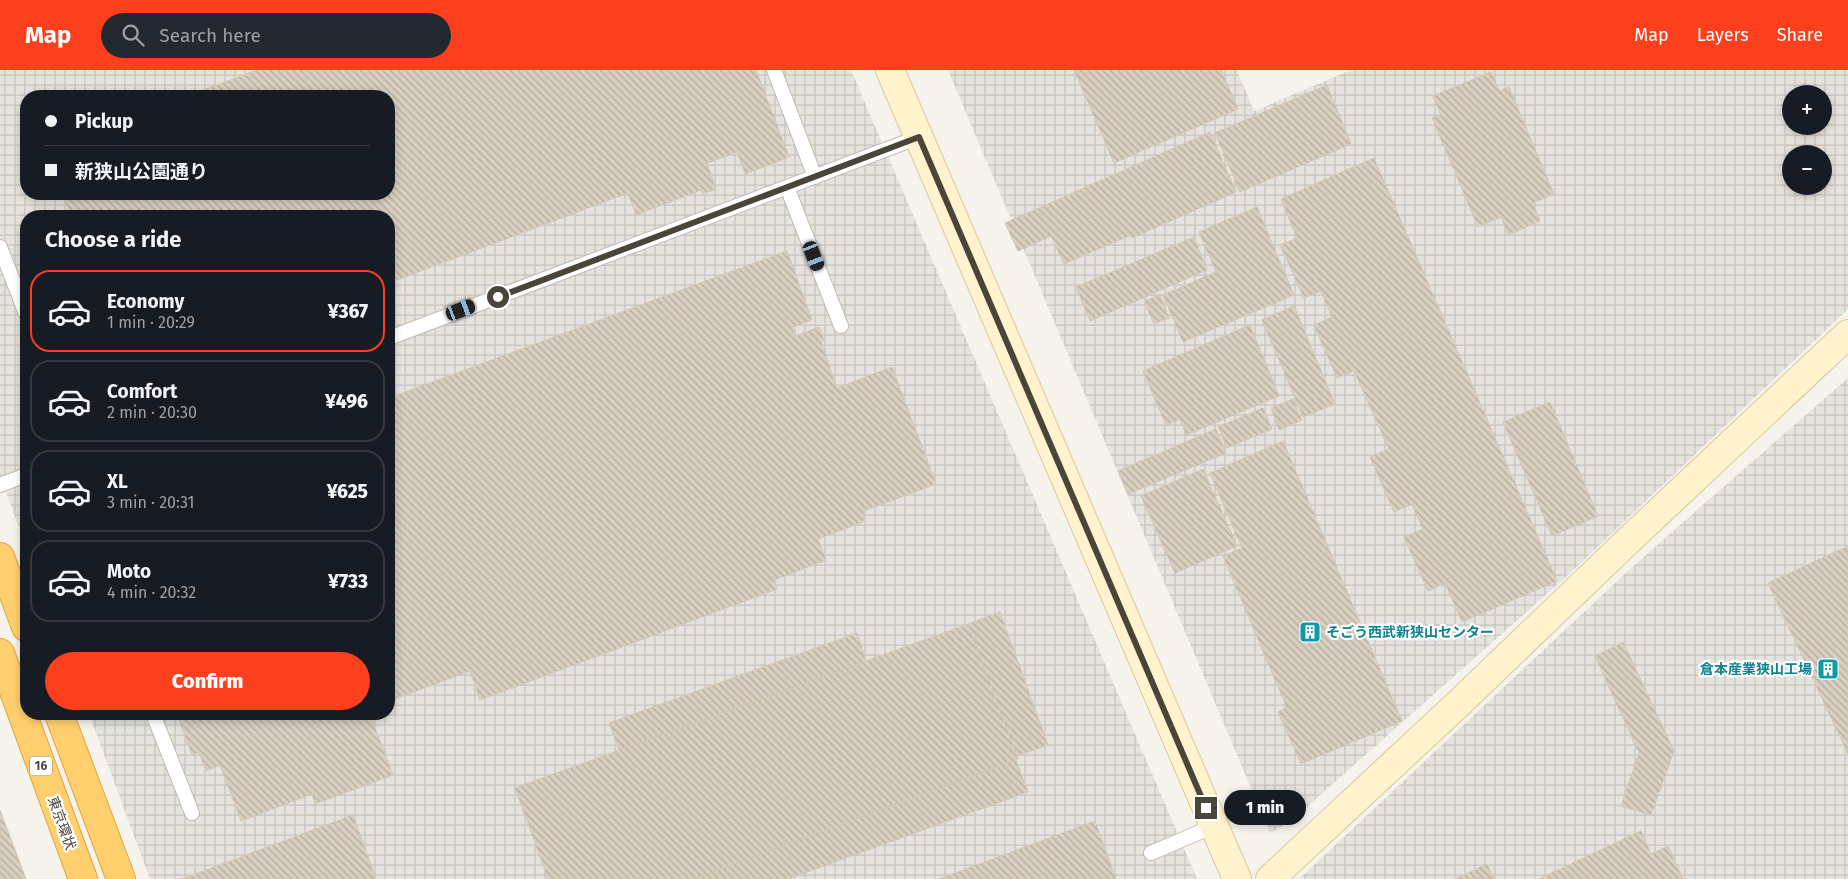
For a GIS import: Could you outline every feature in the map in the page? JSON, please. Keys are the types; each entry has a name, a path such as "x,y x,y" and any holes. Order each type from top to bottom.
{"highway":[{"path":"0,557 20,611"},
{"name":"東京環状","path":"0,653 20,707"},
{"name":"東京環状","path":"25,720 83,879"},
{"path":"61,720 121,879"}],"street":[{"path":"890,70 1237,879"},
{"path":"1270,879 1458,704 1848,334"}],"lane":[{"path":"774,70 815,177"},
{"path":"395,336 919,137"},
{"path":"787,187 841,326"},
{"path":"0,247 20,299"},
{"path":"0,485 20,477"},
{"path":"155,720 192,813"},
{"path":"1151,853 1214,826"}],"shaded area":[{"path":"0,70 851,70 1197,879 150,879 91,720 395,720 395,210 20,210 20,530 0,476"},
{"path":"948,70 1237,70 1254,111 1351,70 1848,70 1848,309 1566,577 1291,821 1270,833"},
{"path":"1848,378 1848,879 1299,879 1631,568"}],"building":[{"path":"257,70 756,70 789,157 745,174 737,152 707,163 716,189 703,194 701,190 636,215 628,193 395,281 395,210 69,210 65,200 395,200 395,90 203,90"},
{"path":"1074,70 1221,70 1238,109 1114,163"},
{"path":"1491,72 1499,91 1509,87 1554,194 1533,203 1540,221 1508,235 1501,217 1478,227 1432,118 1441,115 1433,96"},
{"path":"1327,85 1351,144 1240,192 1215,133"},
{"path":"1210,132 1236,192 1132,238 1131,235 1064,264 1051,236 1018,251 1005,223"},
{"path":"1374,158 1557,581 1462,622 1445,583 1428,591 1404,537 1423,529 1412,504 1394,512 1370,457 1389,449 1354,371 1337,378 1314,325 1332,317 1321,291 1304,298 1280,245 1297,238 1281,199"},
{"path":"1257,207 1294,295 1183,342 1163,295 1216,272 1199,232"},
{"path":"1194,237 1207,270 1090,321 1076,287"},
{"path":"787,251 812,320 792,327 796,336 819,327 824,340 821,342 837,388 892,367 936,484 864,511 863,522 818,539 826,560 774,580 777,589 480,700 470,671 395,699 395,396"},
{"path":"1160,295 1169,318 1154,324 1144,301"},
{"path":"1294,306 1335,404 1303,417 1262,320"},
{"path":"1250,325 1279,396 1186,435 1180,419 1166,425 1143,371"},
{"path":"1293,399 1302,420 1279,430 1271,408"},
{"path":"1550,402 1598,516 1552,536 1503,422"},
{"path":"1263,408 1272,429 1227,448 1218,427"},
{"path":"1216,429 1226,453 1128,494 1118,471"},
{"name":"そごう西武新狭山センター","path":"1283,441 1402,721 1301,764 1278,712 1287,708 1223,556 1242,548 1210,473"},
{"path":"1203,469 1237,546 1175,573 1141,496"},
{"name":"倉本産業狭山工場","path":"1848,546 1848,754 1768,583"},
{"path":"1000,612 1048,745 1017,756 968,624"},
{"path":"968,624 1018,759 693,879 548,879 515,788"},
{"path":"857,633 866,661 619,750 609,723"},
{"path":"1623,642 1674,751 1651,815 1621,806 1639,753 1595,656"},
{"path":"179,720 372,720 393,775 315,804 312,794 241,821 220,765 206,771 199,752 192,755"},
{"path":"1016,760 1028,792 788,879 693,879"},
{"path":"0,810 26,879 0,879"},
{"path":"353,815 376,879 182,879"},
{"path":"1095,821 1116,879 939,879"},
{"path":"1641,831 1651,854 1668,846 1683,879 1539,879"},
{"path":"1487,864 1494,879 1455,879"}],"place":[{"name":"そごう西武新狭山センター","path":"1310,632"},
{"name":"倉本産業狭山工場","path":"1828,669"}],"route":[{"path":"498,297 919,137 1206,808"}]}
